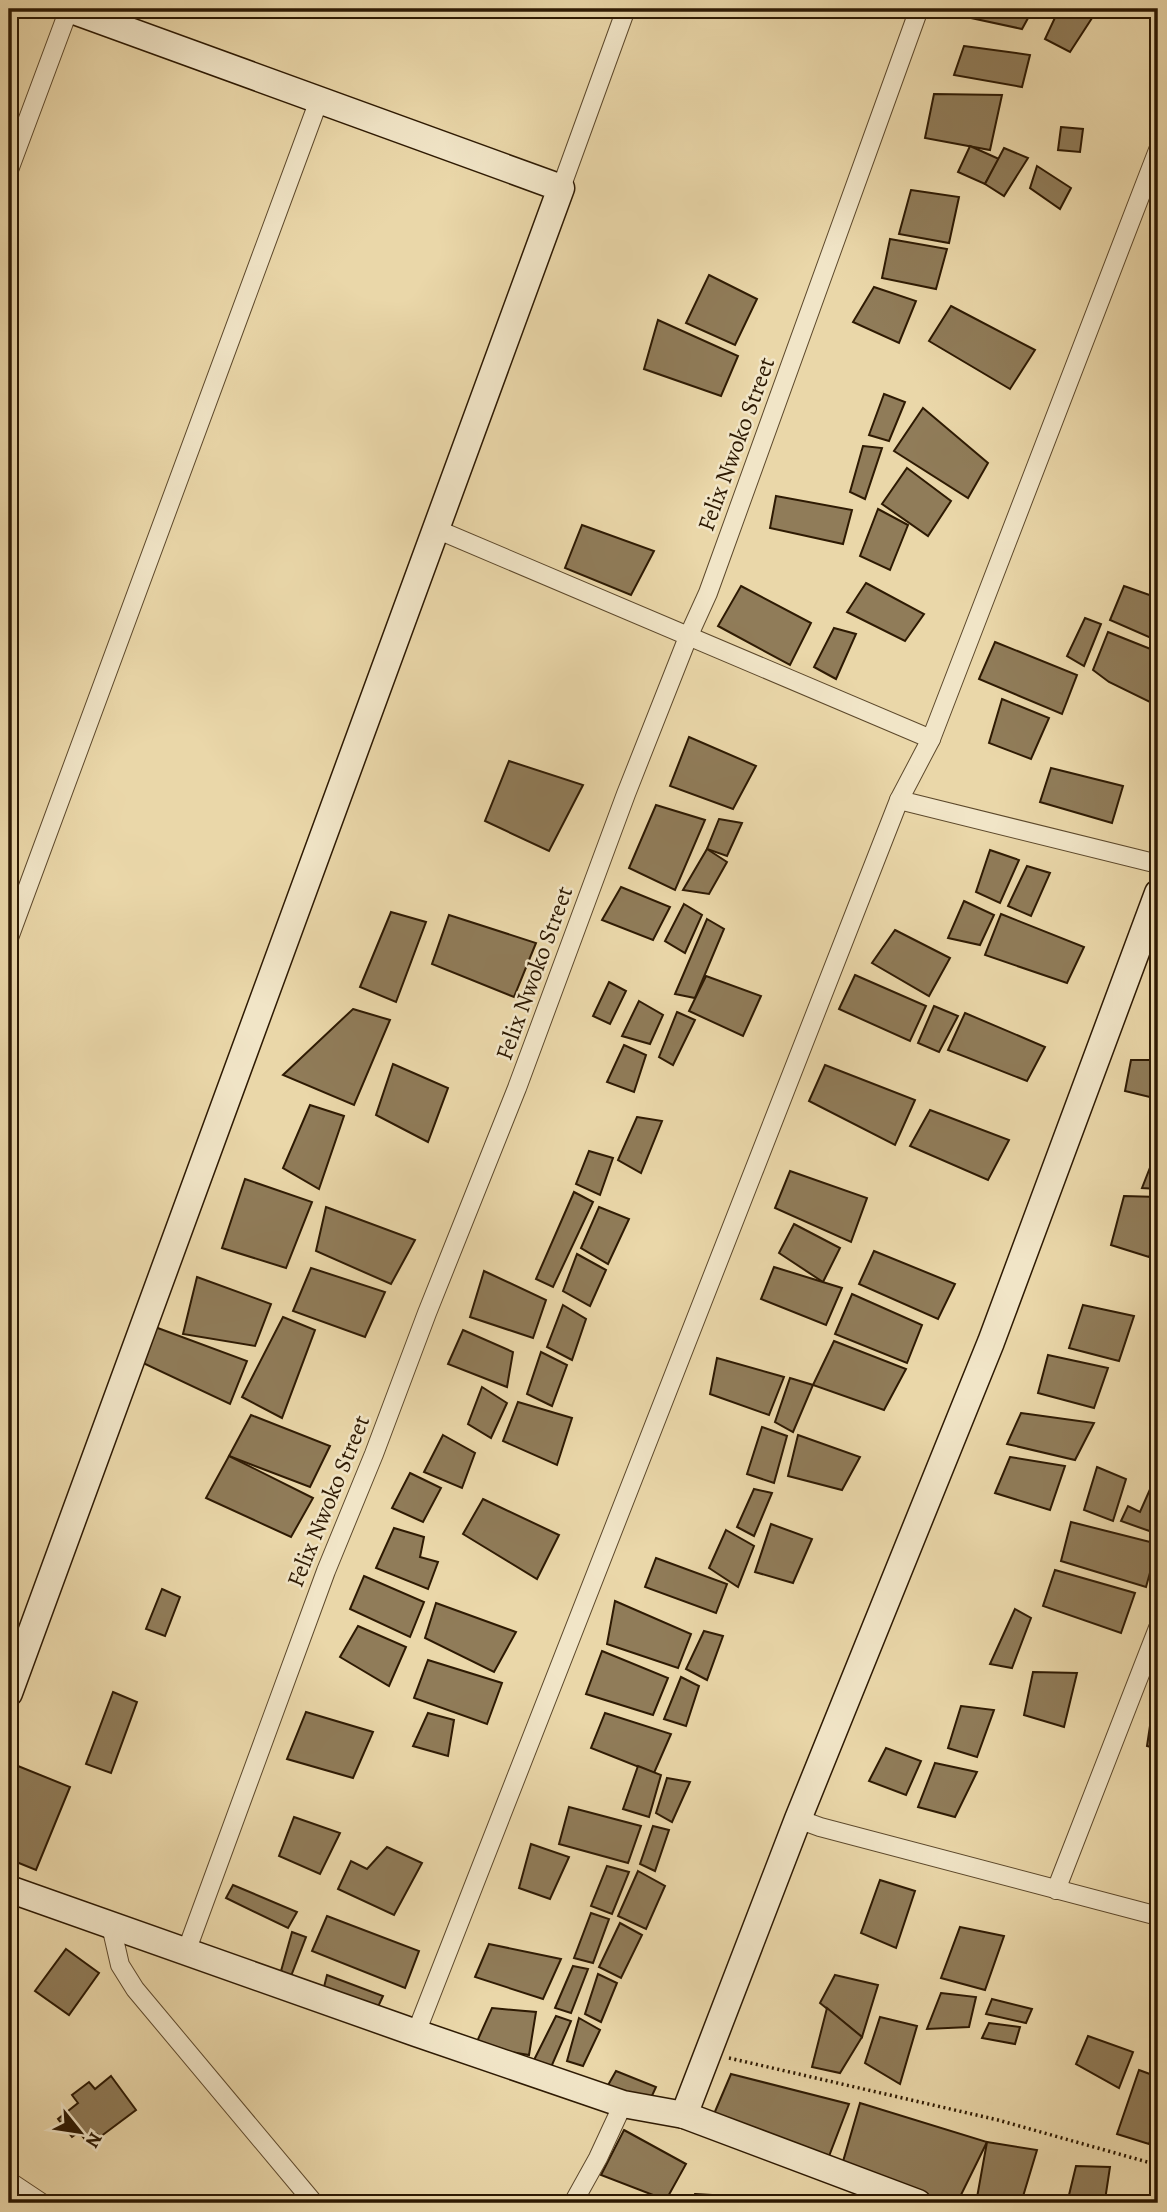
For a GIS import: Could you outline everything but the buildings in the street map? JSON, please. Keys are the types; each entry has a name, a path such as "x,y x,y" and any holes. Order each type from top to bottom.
{"street":[{"path":"9,170 69,9 561,188"},
{"path":"9,1693 625,9"},
{"name":"Felix Nwoko Street","path":"186,1952 326,1571 517,1088 626,794 708,593 919,9"},
{"path":"9,938 319,100"},
{"path":"416,2033 900,800 930,739 1158,150"},
{"path":"436,529 930,739"},
{"path":"900,800 1158,864"},
{"path":"684,2115 798,1819 991,1342 1158,893"},
{"path":"1056,1889 1158,1628"},
{"path":"798,1819 1158,1916"},
{"path":"9,1889 623,2104 684,2115 918,2203"},
{"path":"111,1926 120,1965 135,1989 314,2203"},
{"path":"573,2203 623,2104"},
{"path":"9,2181 42,2203"}],"path":[{"path":"708,2054 998,2120 1158,2165"}]}
